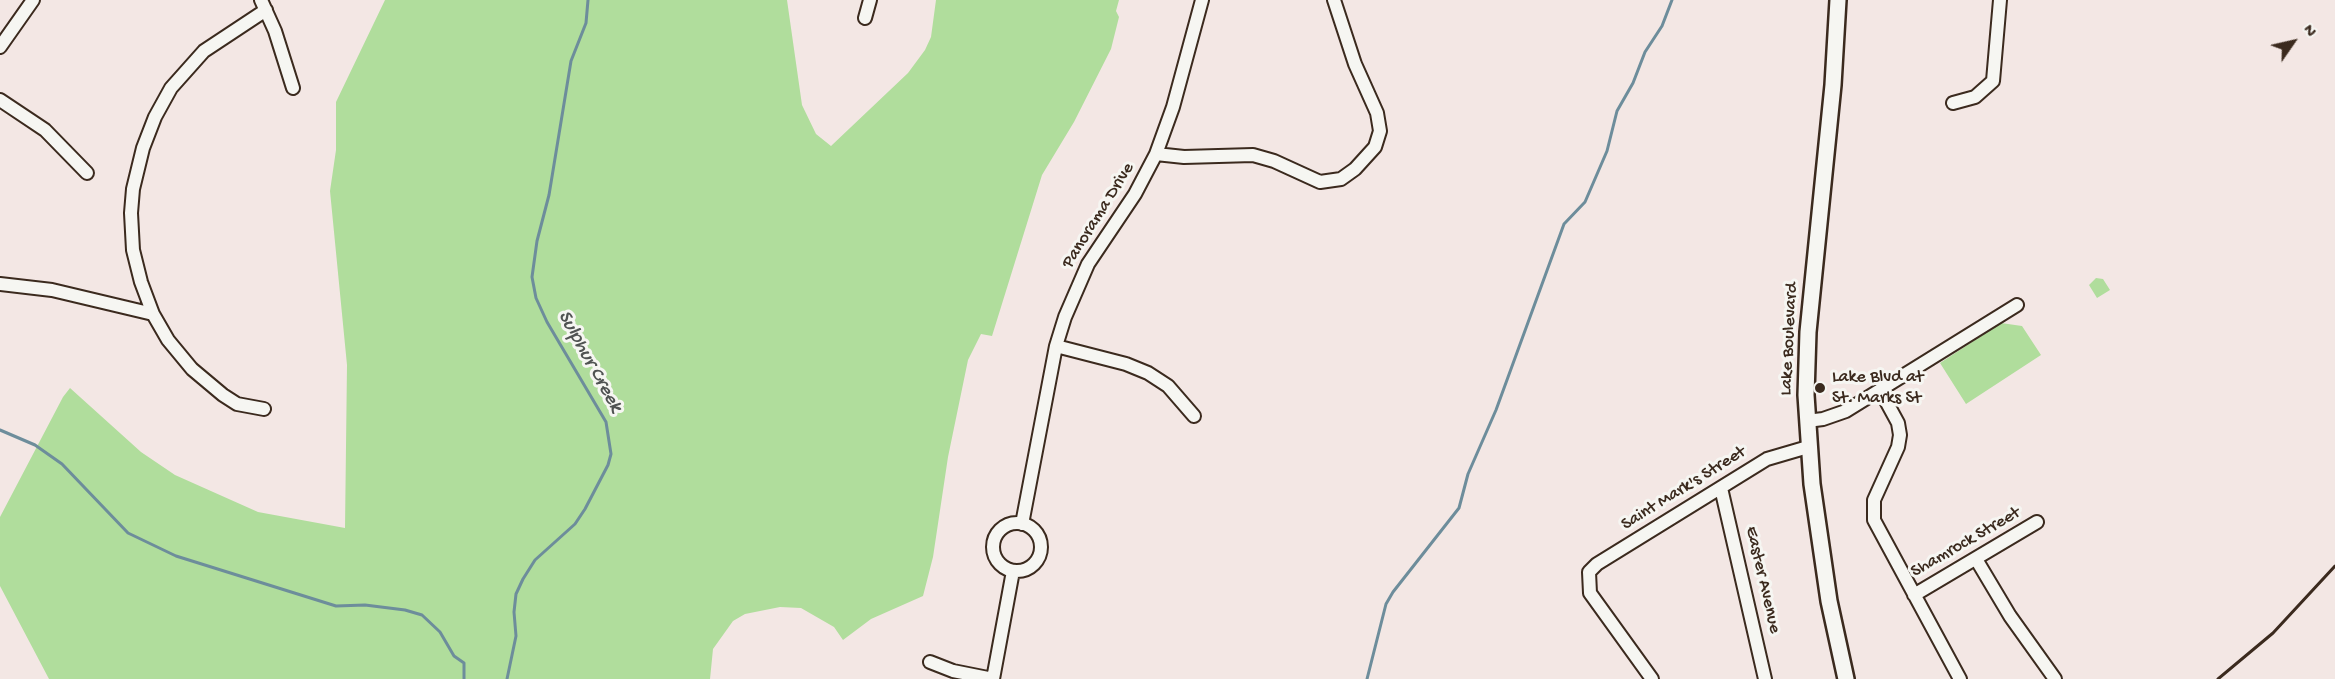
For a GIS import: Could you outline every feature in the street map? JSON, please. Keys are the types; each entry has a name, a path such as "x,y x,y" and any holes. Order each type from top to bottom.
{"main road":[{"name":"Lake Boulevard","path":"1838,0 1833,85 1808,332 1807,421 1808,447 1830,601 1846,679"}],"street":[{"path":"0,47 33,0"},
{"path":"865,18 870,0"},
{"name":"Panorama Drive","path":"1022,524 1056,346 1076,287 1145,177 1156,154 1173,106 1202,0"},
{"path":"1156,154 1184,157 1253,155 1274,161 1320,182 1341,179 1355,169 1375,147 1380,131 1377,113 1355,64 1334,0"},
{"path":"1953,103 1975,97 1993,81 2000,0"},
{"path":"264,409 237,404 208,385 177,352 153,314 141,282 133,250 131,213 137,168 150,126 171,88 197,57 264,5 293,88"},
{"path":"0,100 45,130 87,173"},
{"path":"0,284 52,290 153,314"},
{"path":"1807,421 1823,420 1846,411 2017,305"},
{"path":"1056,346 1126,364 1148,373 1168,386 1194,416"},
{"path":"1880,390 1900,428 1900,441 1874,500 1874,520 1960,679"},
{"name":"Saint Mark's Street","path":"1652,679 1594,599 1587,576 1597,564 1772,456 1808,447"},
{"name":"Easter Avenue","path":"1721,488 1765,679"},
{"name":"Shamrock Street","path":"1914,595 2037,522"},
{"path":"1022,524 1034,531 1040,550 1038,557 1029,568 1012,571 1000,564 996,558 993,543 1001,530 1022,524"},
{"path":"1976,559 2010,616 2055,679"},
{"path":"930,662 953,671 993,679 1012,571"}],"green space":[{"path":"385,0 787,0 802,105 816,134 831,146 908,73 925,50 931,37 936,0 1119,0 1116,11 1119,17 1111,49 1074,122 1042,175 992,336 981,334 968,360 948,457 933,557 923,596 871,619 843,640 834,627 801,608 780,607 745,614 733,621 713,649 710,679 49,679 0,586 0,517 63,397 70,388 141,452 175,475 258,512 345,528 347,365 330,191 336,150 336,102"},
{"path":"2096,278 2103,279 2110,290 2097,298 2089,285"},
{"path":"2001,323 2022,326 2041,355 1966,404 1940,363"}],"waterway":[{"name":"Sulphur Creek","path":"507,679 516,636 514,612 516,594 535,560 575,524 608,465 611,454 606,422 547,322 536,298 532,277 537,241 549,195 571,61 586,23 588,0"},
{"path":"1367,679 1386,604 1459,508 1468,474 1496,410 1564,224 1585,202 1607,151 1617,111 1633,83 1645,52 1662,26 1672,0"},
{"path":"0,430 35,445 62,464 128,533 176,556 336,606 365,605 405,610 422,615 440,632 454,656 464,663 464,679"}],"railway":[{"path":"2218,679 2273,633 2335,566"}],"place":[{"name":"Lake Blvd at St. Marks St","path":"1820,388"}]}
